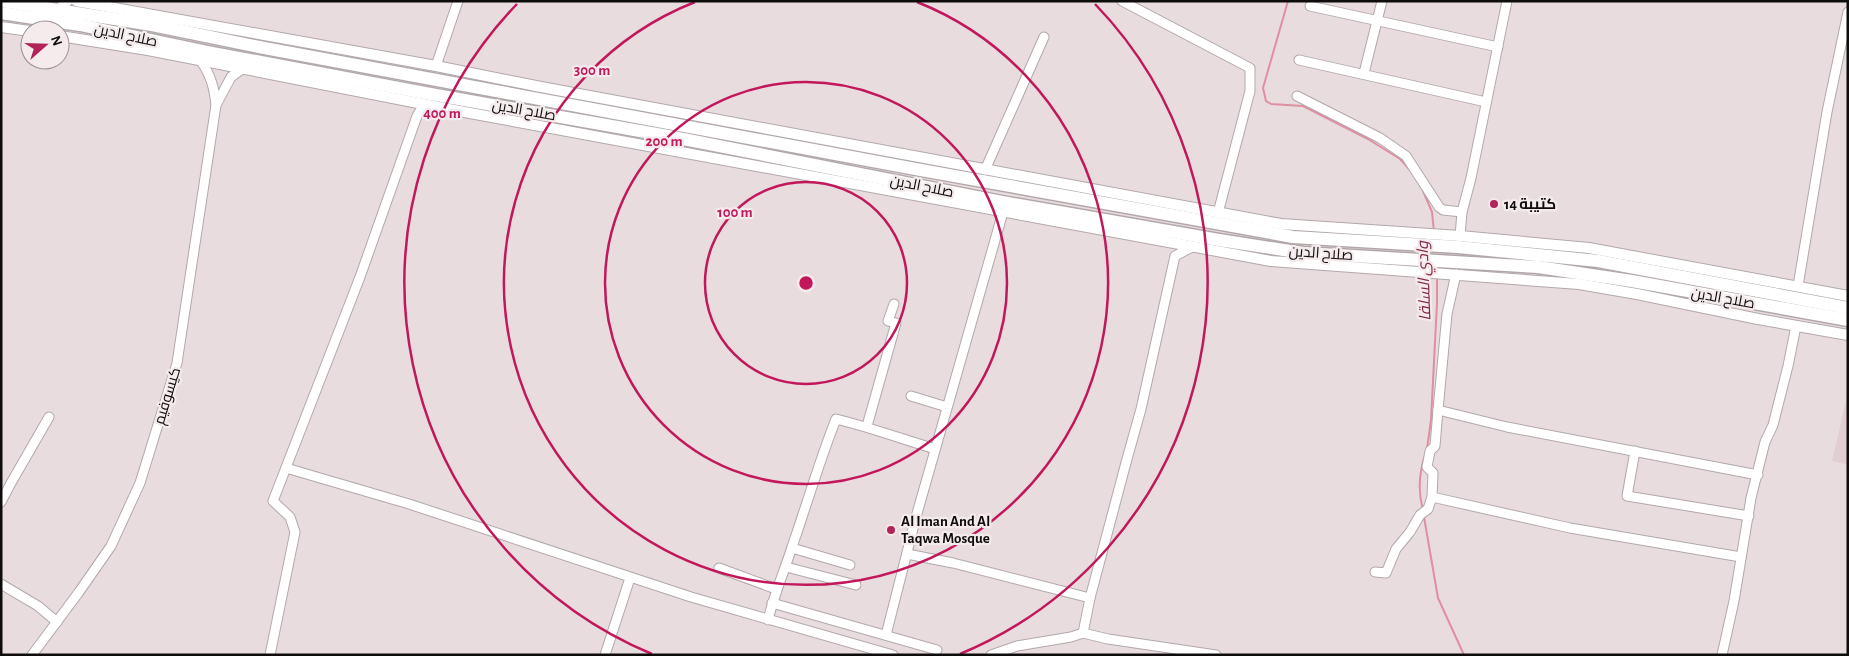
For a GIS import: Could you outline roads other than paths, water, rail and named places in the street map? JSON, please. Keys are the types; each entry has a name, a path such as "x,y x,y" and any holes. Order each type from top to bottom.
{"highway":[{"name":"صلاح الدين","path":"2,1 152,25 259,47 775,143 1293,237 1458,239 1845,303"},
{"name":"صلاح الدين","path":"1,13 80,25 208,52 424,93 635,130 1002,202 1242,244 1303,253 1425,260 1456,268 1538,267 1632,281 1848,320"},
{"path":"635,130 633,124 639,117"},
{"path":"764,155 766,148 775,143"},
{"path":"1538,267 1542,262 1542,254"}],"main road":[{"path":"76,1 1218,212 1302,226 1424,239"},
{"path":"1,27 20,30"},
{"path":"70,38 1271,261 1420,272 1456,268 1579,284 1848,335"},
{"path":"1458,239 1589,248 1798,286 1845,303"}],"street":[{"path":"57,10 68,1"},
{"path":"436,66 458,1"},
{"path":"1122,1 1250,68 1250,91 1218,212"},
{"path":"1364,73 1382,1"},
{"path":"1458,239 1462,212 1471,178 1507,1"},
{"path":"1310,6 1498,47"},
{"path":"1798,286 1827,112 1848,12"},
{"path":"985,170 1044,38"},
{"path":"1299,60 1364,73 1486,102"},
{"name":"كيسوفيم","path":"32,655 111,546 140,483 169,392 177,363 216,105 212,78 201,61"},
{"name":"كيسوفيم","path":"216,105 231,77 242,69"},
{"path":"1297,96 1380,138 1406,156 1439,207 1443,210 1462,212"},
{"path":"405,100 412,110 415,121"},
{"path":"270,655 295,532 290,517 273,501 360,277 415,121 420,111 428,105"},
{"path":"886,635 914,522 1003,212"},
{"path":"1083,633 1090,598 1126,459 1142,409 1175,256 1172,250 1159,241"},
{"path":"1175,256 1192,247"},
{"path":"1374,572 1386,574 1396,550 1420,515 1428,509 1432,497 1433,472 1427,467 1430,451 1435,446 1447,314 1456,268"},
{"path":"867,426 896,323 888,321 894,304"},
{"path":"1722,655 1734,601 1752,498 1765,442 1773,425 1796,326"},
{"path":"911,396 947,408"},
{"path":"1438,410 1507,427 1758,474"},
{"path":"1,502 49,417"},
{"path":"768,620 776,589 786,567 819,460 836,419 867,426 876,431 935,449"},
{"path":"1635,451 1626,496 1749,516"},
{"path":"286,468 427,510 630,578 768,620 893,655"},
{"path":"1432,497 1579,529 1741,557"},
{"path":"792,548 850,565"},
{"path":"907,554 1090,598"},
{"path":"786,567 856,585"},
{"path":"719,568 776,589"},
{"path":"608,654 630,578"},
{"path":"1,584 38,606 57,622"},
{"path":"772,603 937,650"},
{"path":"991,655 1017,646 1071,638 1083,633 1108,639 1216,655"}],"waterway":[{"name":"وادي السلقا","path":"1288,1 1263,88 1266,101 1271,104 1303,106 1368,139 1400,159 1410,170"},
{"name":"وادي السلقا","path":"1423,191 1432,212 1434,232"},
{"name":"وادي السلقا","path":"1427,449 1431,420 1437,276"},
{"name":"وادي السلقا","path":"1423,510 1420,484 1424,458"},
{"name":"وادي السلقا","path":"1424,517 1438,598 1464,655"}],"place":[{"name":"كتيبة 14","path":"1494,204"},
{"name":"Al Iman And Al Taqwa Mosque","path":"891,530"}]}
